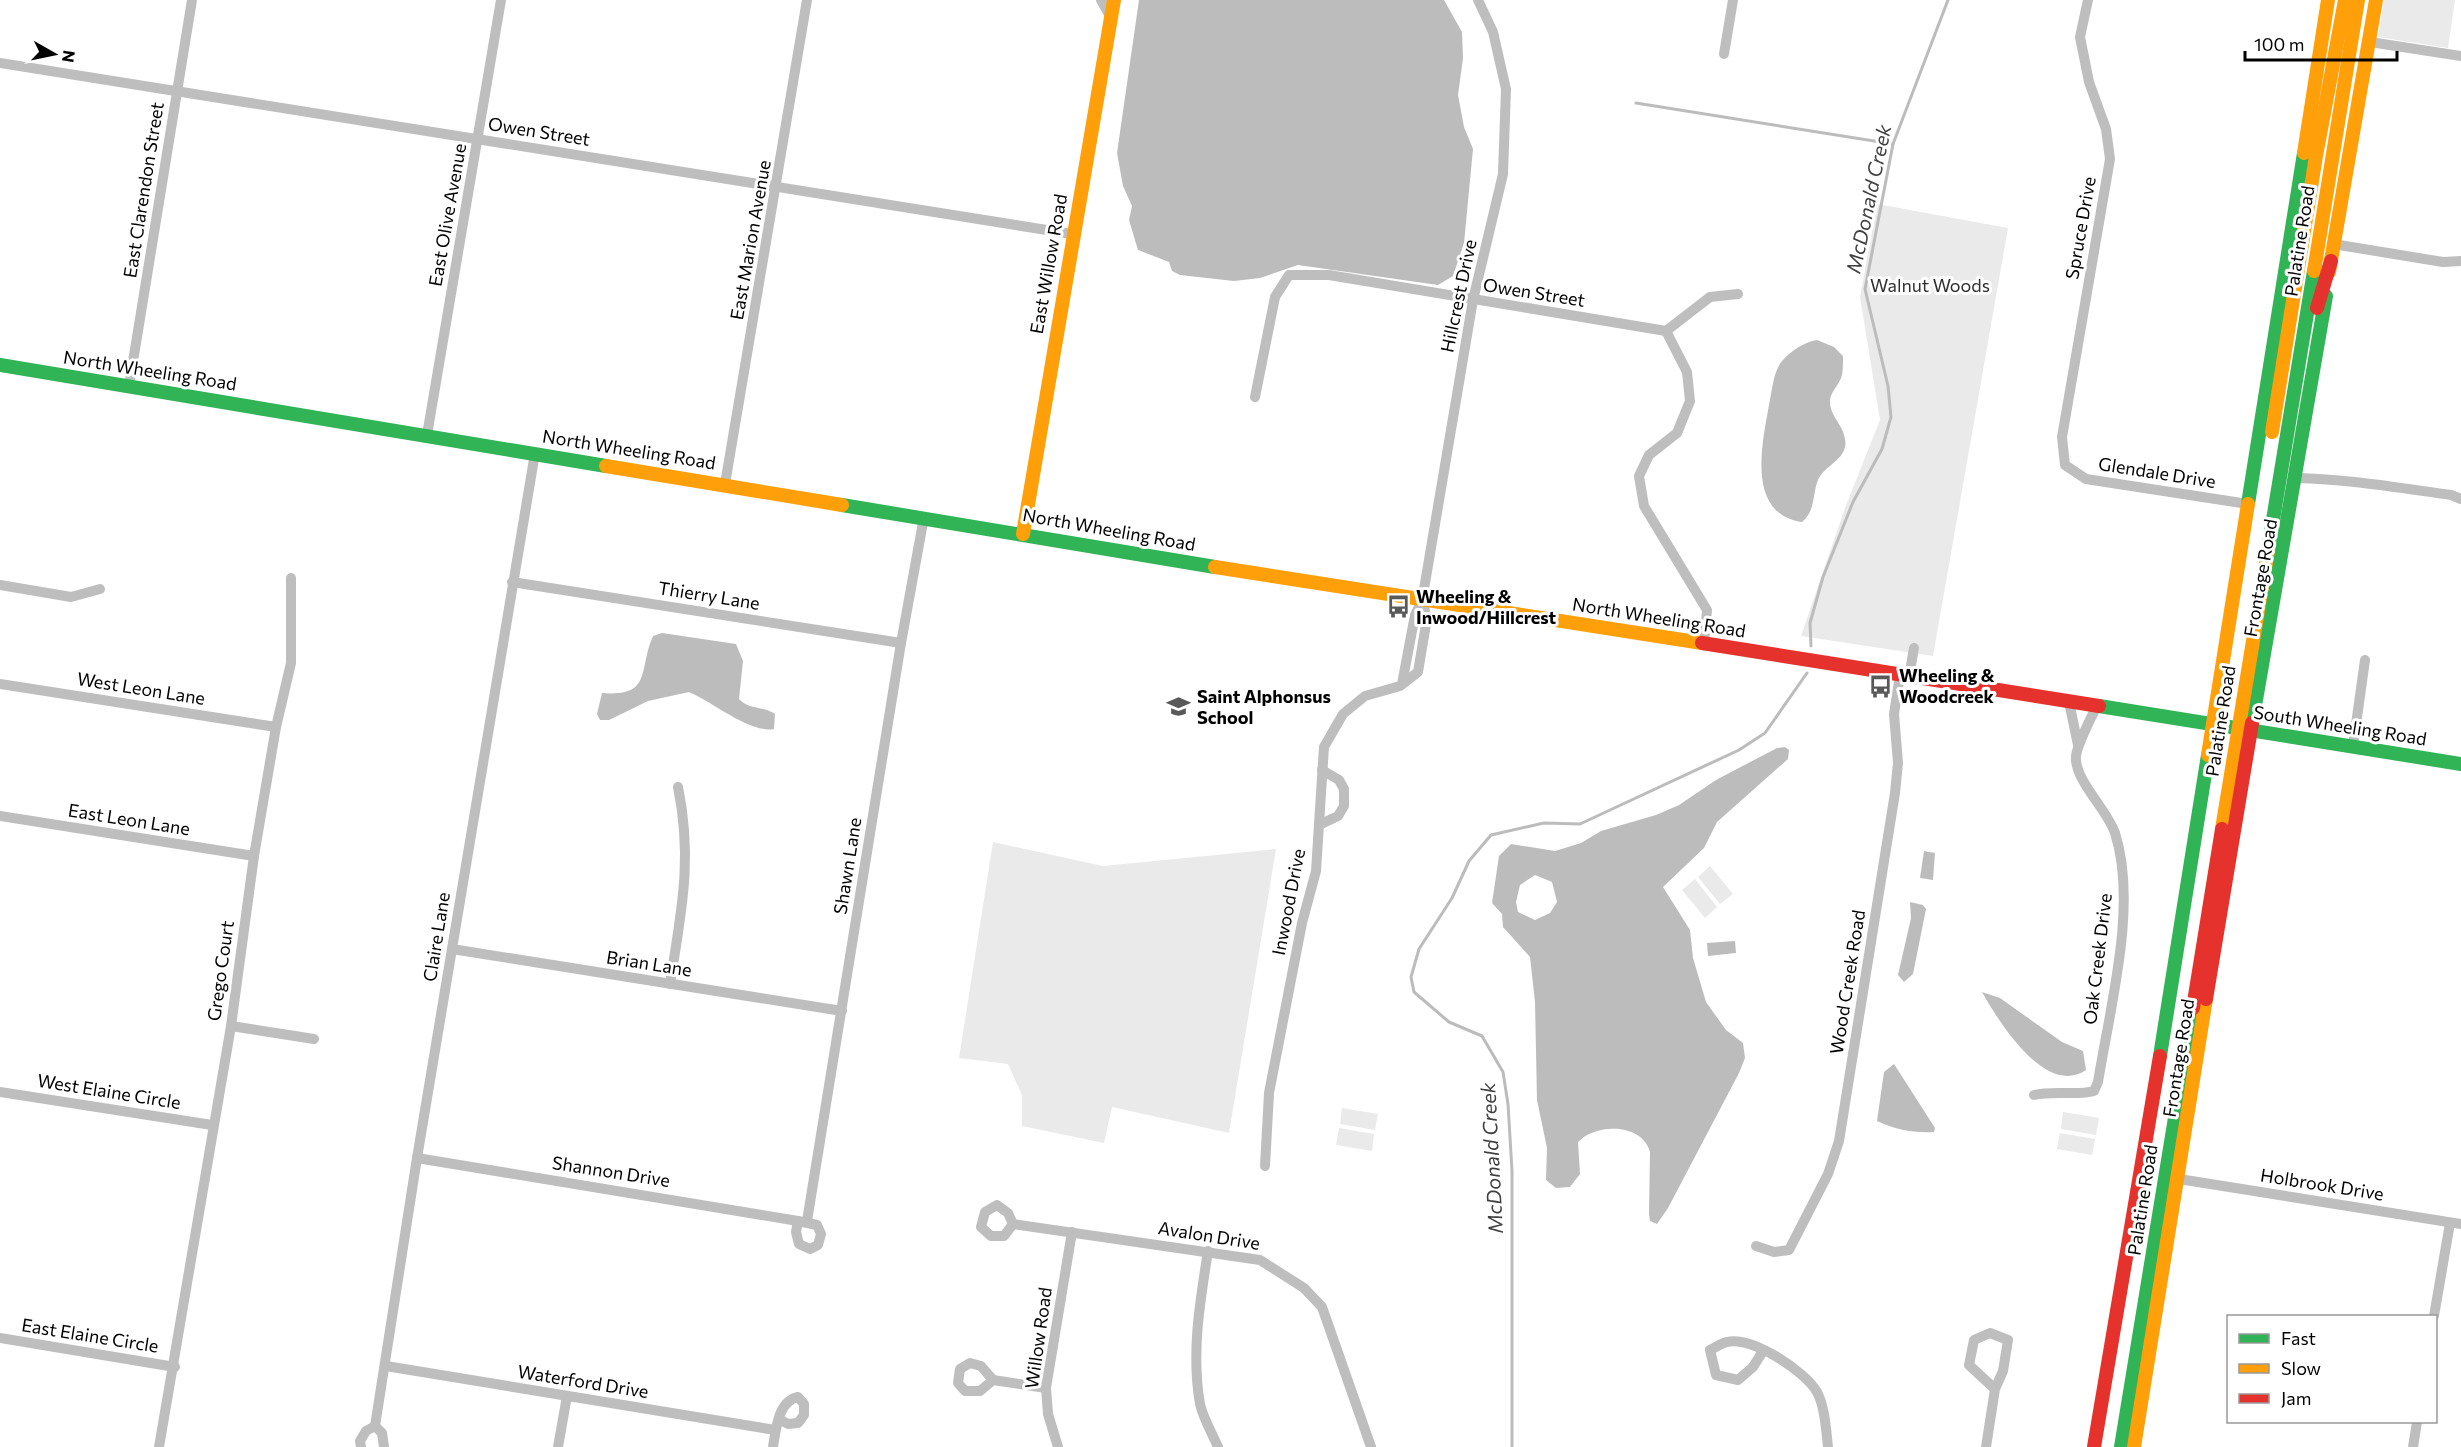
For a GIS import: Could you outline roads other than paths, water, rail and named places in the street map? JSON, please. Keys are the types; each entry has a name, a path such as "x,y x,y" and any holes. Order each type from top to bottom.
{"main road":[{"name":"East Willow Road","path":"1023,534 1072,234 1114,0"},
{"name":"Frontage Road","path":"2094,1447 2328,0"},
{"name":"Palatine Road","path":"2121,1447 2175,1119 2316,156 2345,0"},
{"name":"Palatine Road","path":"2108,1447 2294,385 2358,0"},
{"name":"Frontage Road","path":"2134,1447 2179,1179 2206,1000 2376,0"},
{"path":"2271,357 2316,156"},
{"path":"2294,385 2331,261"},
{"name":"North Wheeling Road","path":"0,365 1422,601 1704,643 2212,726"},
{"name":"South Wheeling Road","path":"2212,726 2461,764"},
{"path":"2175,1119 2206,1000"}],"street":[{"name":"East Clarendon Street","path":"129,386 192,0"},
{"name":"East Olive Avenue","path":"427,435 501,0"},
{"name":"East Marion Avenue","path":"724,484 777,187 807,0"},
{"path":"1101,0 1111,18"},
{"name":"Hillcrest Drive","path":"1422,601 1473,300 1503,174 1506,89 1493,32 1478,0"},
{"path":"1724,54 1733,0"},
{"name":"Spruce Drive","path":"2065,465 2062,436 2110,159 2106,129 2089,82 2080,36 2088,0"},
{"path":"2370,42 2461,56"},
{"name":"Owen Street","path":"0,63 1072,234"},
{"path":"2333,244 2443,262 2461,261"},
{"name":"Owen Street","path":"1255,396 1275,297 1290,275 1329,275 1666,331"},
{"path":"1704,643 1707,610 1644,506 1639,476 1649,455 1677,433 1690,401 1687,372 1666,331 1710,297 1738,294"},
{"name":"Claire Lane","path":"375,1426 417,1158 535,453"},
{"name":"Glendale Drive","path":"2065,465 2086,479 2248,504"},
{"path":"2296,478 2328,478 2384,485 2451,495 2461,499"},
{"name":"Shawn Lane","path":"803,1221 842,1011 901,643 924,517"},
{"name":"Grego Court","path":"159,1447 174,1367 212,1125 231,1026 254,856 276,728 291,663 291,578"},
{"name":"Thierry Lane","path":"512,582 901,643"},
{"path":"0,585 71,597 100,589"},
{"name":"Inwood Drive","path":"1264,1166 1269,1093 1302,923 1316,872 1324,747 1342,714 1365,696 1410,681 1418,672 1427,618 1422,601"},
{"path":"1905,676 1914,648"},
{"path":"2353,746 2365,660"},
{"name":"Wood Creek Road","path":"1756,1246 1774,1252 1789,1250 1835,1158 1895,793 1898,763 1894,714 1905,676"},
{"name":"West Leon Lane","path":"0,684 276,728"},
{"name":"Oak Creek Drive","path":"2069,702 2079,745"},
{"name":"Oak Creek Drive","path":"2034,1095 2049,1091 2085,1093 2094,1090 2098,1082 2123,927 2124,890 2114,832 2104,810 2080,776 2075,758 2097,706"},
{"path":"1318,825 1338,816 1344,806 1344,789 1339,780 1322,770"},
{"path":"670,984 686,879 685,820 678,787"},
{"name":"East Leon Lane","path":"0,816 254,856"},
{"name":"Brian Lane","path":"452,949 842,1011"},
{"path":"231,1026 314,1040"},
{"name":"West Elaine Circle","path":"0,1092 212,1125"},
{"name":"Shannon Drive","path":"417,1158 803,1221"},
{"name":"Holbrook Drive","path":"2179,1179 2455,1224"},
{"name":"Avalon Drive","path":"1013,1224 1260,1260 1305,1288 1322,1307 1371,1447"},
{"path":"2434,1315 2455,1224"},
{"name":"Willow Road","path":"1058,1447 1048,1414 1046,1388 1072,1232"},
{"path":"1208,1251 1196,1322 1198,1378 1201,1406 1218,1447"},
{"path":"1986,1447 1995,1389 2003,1371 2008,1340 1990,1333 1974,1340 1969,1365 1995,1389"},
{"name":"East Elaine Circle","path":"0,1338 174,1367"},
{"path":"1763,1351 1753,1367 1738,1380 1716,1375 1710,1350 1728,1342 1750,1344 1801,1371 1818,1393 1828,1447"},
{"name":"Waterford Drive","path":"386,1366 567,1396 778,1425 773,1447"},
{"path":"993,1380 1046,1388"},
{"path":"558,1447 567,1396"},
{"path":"2413,1447 2417,1423"},
{"path":"361,1447 360,1441 366,1431 375,1426 382,1433 384,1447"}],"waterway":[{"name":"McDonald Creek","path":"1811,646 1810,623 1823,577 1853,502 1882,449 1891,417 1888,386 1865,289 1893,144 1948,0"},
{"path":"1636,103 1893,144"},
{"name":"McDonald Creek","path":"1512,1447 1512,1171 1508,1104 1503,1072 1482,1036 1449,1022 1414,992 1411,977 1419,949 1452,898 1469,861 1491,835 1544,823 1580,824 1739,750 1765,733 1807,673"}],"place":[{"name":"Wheeling & Inwood/Hillcrest","path":"1398,607"},
{"name":"Wheeling & Woodcreek","path":"1881,686"},
{"name":"Saint Alphonsus School","path":"1179,707"}],"park label":[{"name":"Walnut Woods","path":"1930,286"}]}
